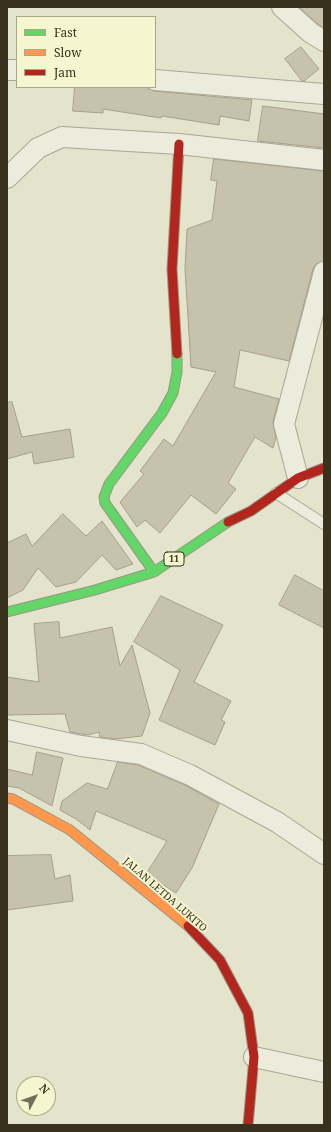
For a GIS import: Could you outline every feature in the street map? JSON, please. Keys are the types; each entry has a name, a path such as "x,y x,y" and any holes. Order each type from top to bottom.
{"main road":[{"path":"154,572 105,503 104,497 109,484 162,413 173,393 177,372 177,352 172,269 179,144"},
{"name":"11","path":"7,612 81,594 154,572 226,523 251,511 298,478 324,468"},
{"name":"JALAN LETDA LUKITO","path":"7,798 13,799 70,830 190,928 220,960 248,1013 254,1057 248,1125"}],"street":[{"path":"282,7 311,33 324,41"},
{"path":"156,80 324,94"},
{"path":"7,178 38,148 62,137 179,144 324,160"},
{"path":"298,478 284,424 324,272"},
{"path":"7,730 81,746 141,754 190,775 277,822 324,854"},
{"path":"254,1057 324,1072"}],"lane":[{"path":"276,493 324,524"}],"building":[{"path":"299,7 324,7 324,28 318,24"},
{"path":"301,47 319,69 304,81 302,81 285,59"},
{"path":"75,88 148,88 154,91 252,100 249,121 220,116 219,125 103,109 103,113 73,111"},
{"path":"263,106 324,114 324,148 258,141"},
{"path":"214,159 324,171 324,261 316,264 313,269 289,361 240,350 234,387 279,399 273,421 276,438 273,448 255,437 228,483 236,489 216,514 191,495 160,533 145,520 137,527 120,502 144,474 140,471 164,439 173,446 216,372 191,367 185,269 187,229 212,220 217,181 211,180"},
{"path":"12,402 22,437 70,429 74,457 34,464 32,452 7,459 7,403"},
{"path":"63,514 86,536 102,521 133,564 116,570 102,555 76,582 56,587 38,568 23,590 7,598 7,543 26,534 32,546"},
{"path":"295,575 324,591 324,628 279,605"},
{"path":"161,596 223,625 194,682 231,701 221,720 225,722 215,745 159,720 180,670 134,642"},
{"path":"59,622 60,638 112,627 120,666 132,645 150,713 142,736 116,739 100,737 99,732 88,735 70,732 65,714 7,715 7,677 39,682 34,624"},
{"path":"37,752 63,758 52,806 19,788 7,786 7,769 32,775"},
{"path":"118,762 138,765 185,785 219,804 192,868 176,893 146,874 167,841 96,811 90,830 76,819 60,810 62,801 87,783 107,789"},
{"path":"51,855 55,879 70,875 73,901 7,910 7,856"}],"traffic: fast":[{"path":"154,572 105,503 104,497 109,484 162,413 173,393 177,372 177,354"},
{"path":"7,612 95,590 154,572 228,522"}],"traffic: slow":[{"path":"7,798 13,799 70,830 188,926"}],"traffic: jam":[{"path":"177,354 172,269 179,144"},
{"path":"228,522 251,511 298,478 324,468"},
{"path":"188,926 220,960 248,1013 254,1057 248,1125"}]}
